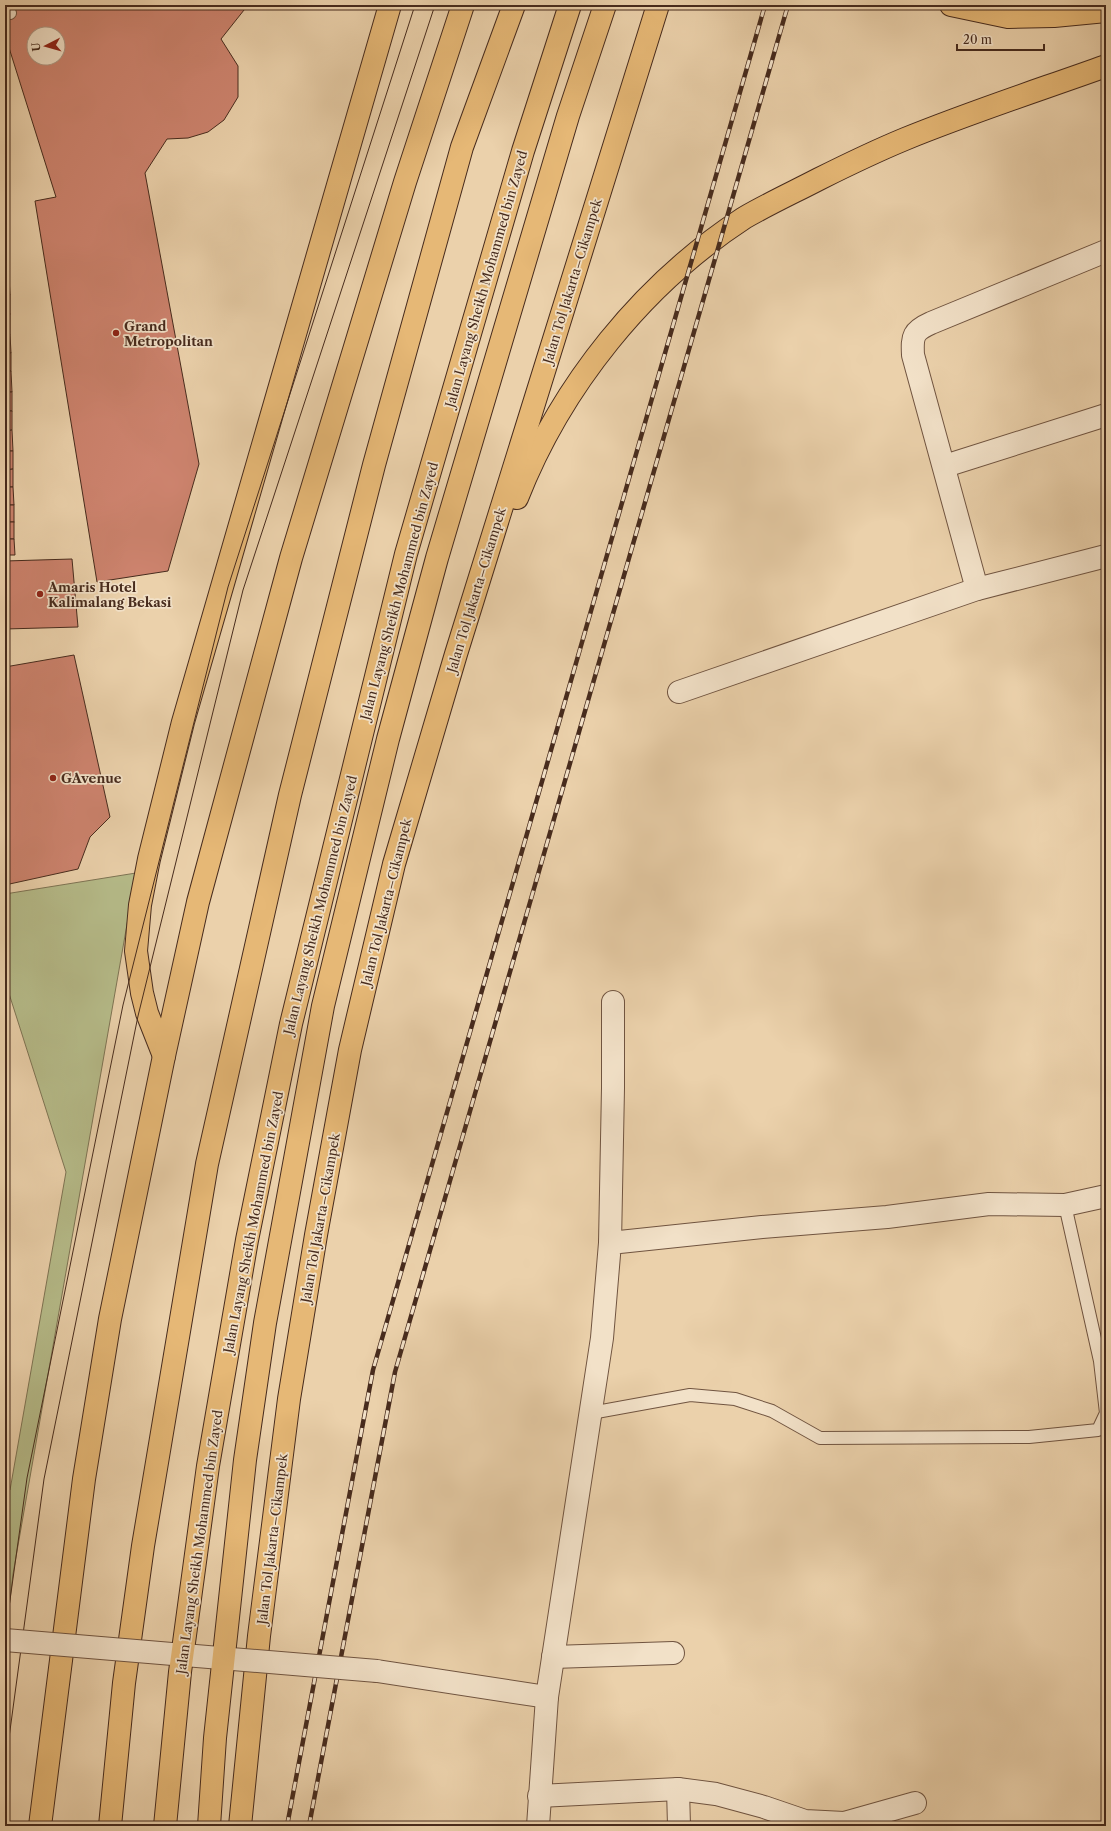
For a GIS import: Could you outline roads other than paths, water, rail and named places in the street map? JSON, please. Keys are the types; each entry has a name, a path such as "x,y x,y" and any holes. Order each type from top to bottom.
{"highway":[{"path":"164,1056 147,1013 142,993 136,950 140,905 149,859 183,722 390,5"},
{"path":"40,1826 84,1479 110,1319 164,1056 198,902 291,558 404,182 463,5"},
{"path":"110,1826 124,1683 143,1546 206,1172 290,795 374,465 462,147 514,5"},
{"name":"Jalan Layang Sheikh Mohammed bin Zayed","path":"165,1826 180,1672 208,1466 248,1240 291,1024 406,554 523,151 570,5"},
{"name":"Jalan Layang Sheikh Mohammed bin Zayed","path":"209,1826 215,1738 245,1460 265,1323 323,1006 388,739 437,558 568,116 605,5"},
{"name":"Jalan Tol Jakarta–Cikampek","path":"240,1826 259,1636 290,1399 316,1235 350,1050 394,864 456,654 658,5"},
{"path":"951,5 1008,16 1054,16 1106,11"},
{"path":"456,654 524,480 558,413 604,347 678,269 710,242 746,218 848,165 904,139 965,115 1106,66"}],"street":[{"path":"977,589 945,466 913,355 912,343 914,334 920,328 931,323 1106,251"},
{"path":"945,466 1106,415"},
{"path":"679,692 977,589 1106,556"},
{"path":"538,1826 547,1697 602,1338 610,1243 613,1002"},
{"path":"610,1243 762,1227 887,1217 989,1204 1065,1204 1106,1196"},
{"path":"5,1640 377,1671 547,1697"},
{"path":"553,1657 673,1653"},
{"path":"539,1796 678,1789 716,1794 764,1807 805,1821 844,1822 915,1803"},
{"path":"678,1789 679,1826"}],"lane":[{"path":"591,1413 690,1395 735,1399 772,1411 820,1438 1029,1437 1098,1430 1106,1413 1103,1361 1065,1204"}],"tram line":[{"path":"5,1636 27,1478 123,1005 228,587 415,5"},
{"path":"5,1781 6,1760 44,1479 138,1016 243,590 435,5"}],"railway":[{"path":"287,1826 373,1370 765,5"},
{"path":"309,1826 395,1372 788,5"}],"place":[{"name":"Grand Metropolitan","path":"116,333"},
{"name":"Amaris Hotel Kalimalang Bekasi","path":"40,594"},
{"name":"GAvenue","path":"53,778"}]}
